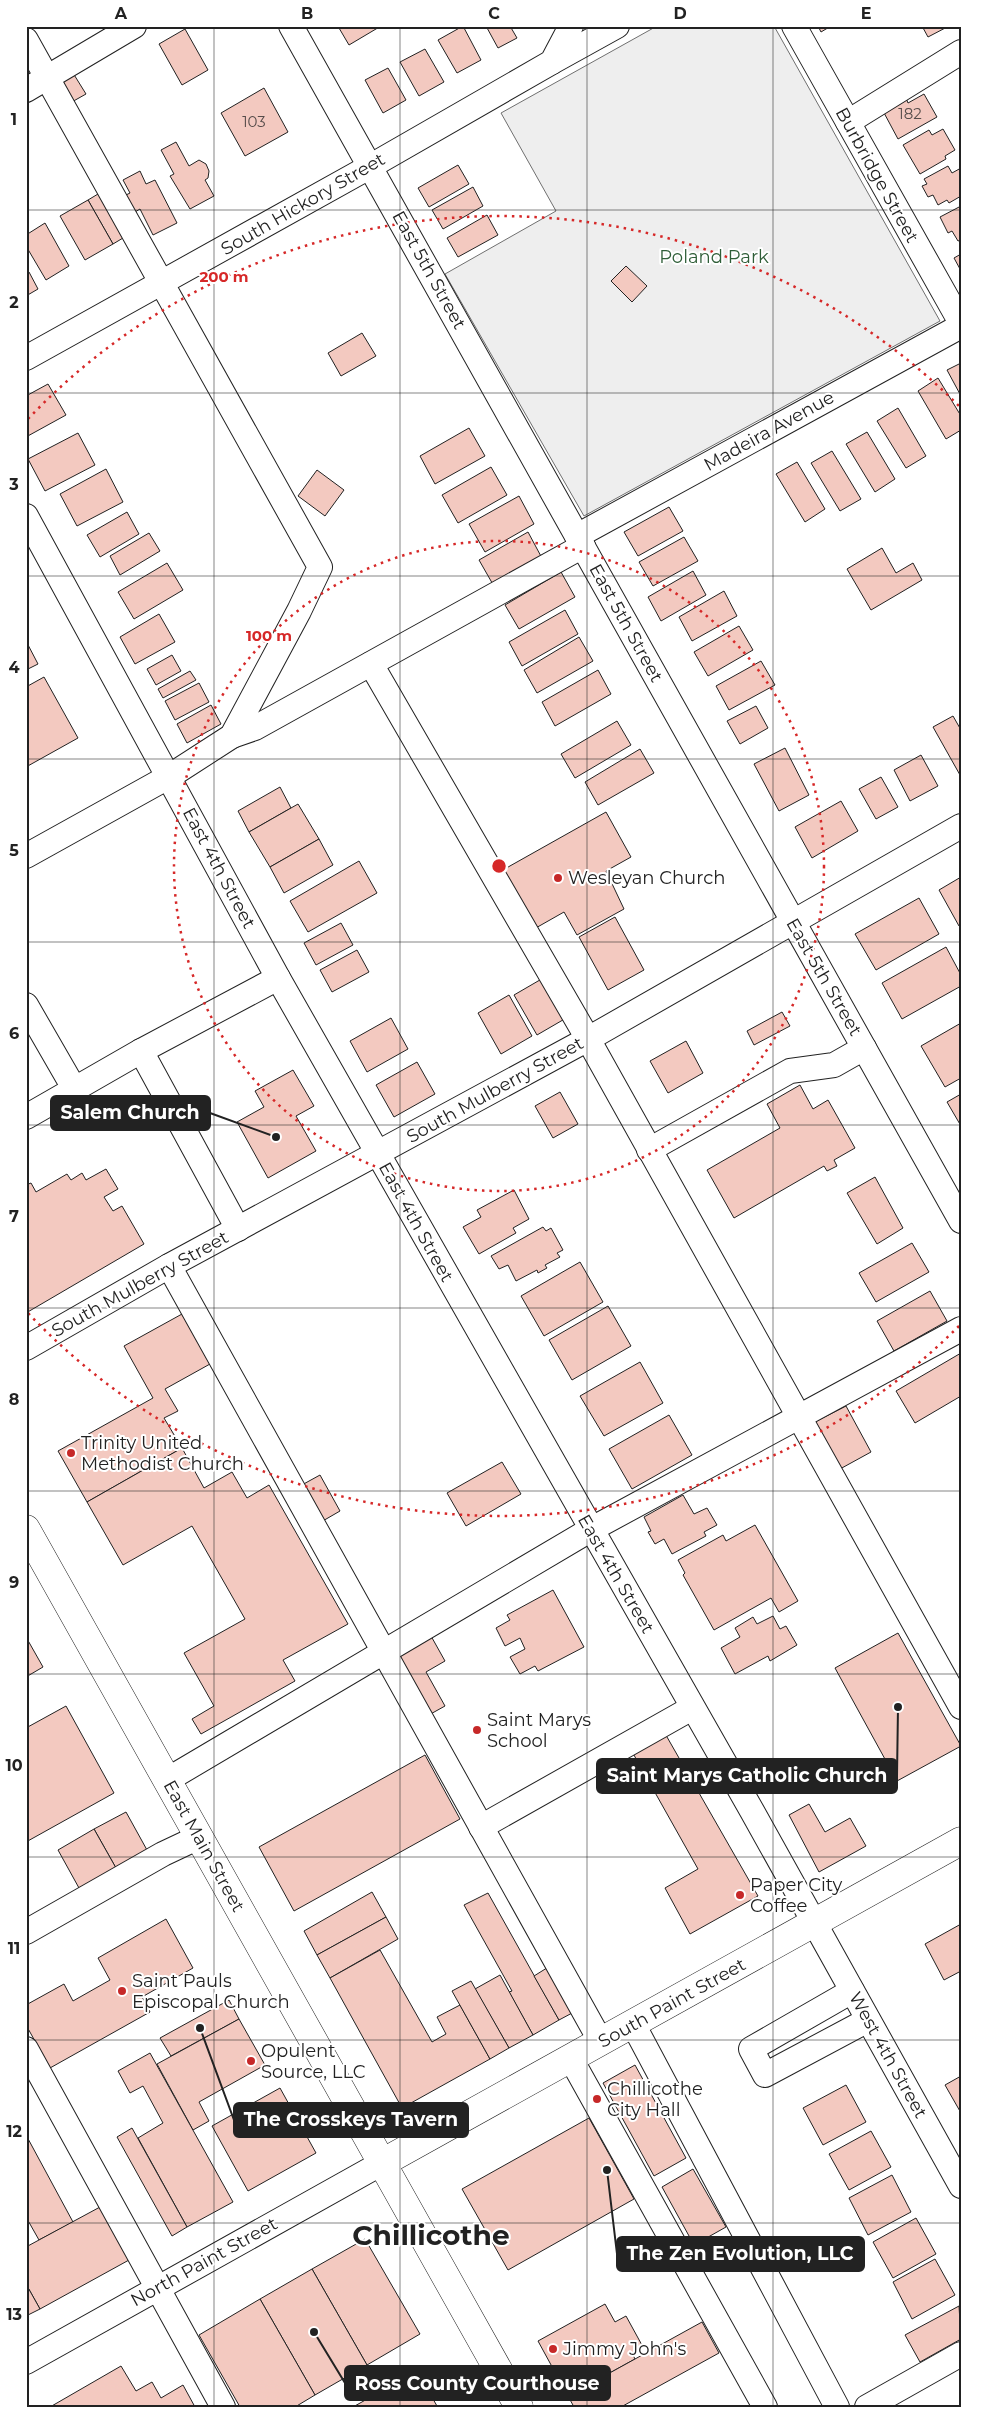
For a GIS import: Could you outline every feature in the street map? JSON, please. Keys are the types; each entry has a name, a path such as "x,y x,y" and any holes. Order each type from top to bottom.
{"main road":[{"name":"East Main Street","path":"26,1529 519,2407"},
{"name":"South Paint Street","path":"382,2163 961,1842"}],"street":[{"path":"26,90 134,26"},
{"name":"East 5th Street","path":"291,26 961,1221"},
{"path":"552,62 571,26"},
{"name":"South Hickory Street","path":"26,358 162,284 617,26"},
{"name":"Burbridge Street","path":"794,26 961,325"},
{"path":"26,40 320,567 299,611 232,736"},
{"path":"848,122 961,52"},
{"name":"Madeira Avenue","path":"26,856 170,776 232,736 254,728 371,664 580,541 961,325"},
{"name":"East 4th Street","path":"26,516 170,776 278,978 814,1923"},
{"path":"371,664 588,1039 961,1707"},
{"name":"South Mulberry Street","path":"26,1348 169,1266 588,1039 961,826"},
{"path":"26,1118 141,1051 278,978"},
{"path":"26,1005 75,1090"},
{"path":"649,1150 790,1071 834,1065 864,1048"},
{"path":"141,1051 238,1229"},
{"path":"169,1266 601,2042"},
{"path":"167,1780 590,1530 961,1329"},
{"path":"481,1828 692,1708"},
{"path":"26,1932 163,1854 199,1837"},
{"name":"West 4th Street","path":"814,1923 961,2186"},
{"path":"852,1990 751,2049 765,2076 868,2020"},
{"path":"633,2024 837,2407"},
{"path":"26,2049 223,2407"},
{"path":"571,2058 764,2407"},
{"name":"North Paint Street","path":"26,2362 382,2163"},
{"path":"866,2407 961,2354"}],"green space":[{"name":"Poland Park","path":"657,26 774,26 940,321 584,516 445,274 556,211 501,113"}],"building":[{"path":"343,26 381,26 349,45 339,28"},
{"path":"463,26 481,60 457,73 438,40"},
{"path":"486,26 510,26 517,38 498,48"},
{"path":"818,26 831,26 821,32"},
{"path":"922,26 949,26 928,37"},
{"path":"185,29 208,70 182,85 159,44"},
{"path":"425,49 444,82 419,96 400,62"},
{"path":"388,68 406,100 383,113 365,80"},
{"path":"73,73 86,94 70,103 58,82"},
{"path":"264,88 288,132 245,156 221,113"},
{"path":"924,94 937,117 898,139 883,111 906,98 908,103"},
{"path":"943,129 955,150 945,156 946,159 920,174 903,145 929,130 932,135"},
{"path":"176,142 189,166 199,160 206,164 209,171 208,178 205,180 214,196 190,209 170,176 174,174 161,150"},
{"path":"458,165 469,184 429,207 418,188"},
{"path":"948,166 952,173 961,168 961,196 949,203 947,200 938,205 933,195 928,197 922,186 927,184 924,179"},
{"path":"140,171 146,184 155,180 177,223 153,235 140,209 135,212 126,195 130,193 123,180"},
{"path":"473,187 483,206 443,229 432,210"},
{"path":"103,191 128,235 113,244 88,200"},
{"path":"88,200 113,244 85,260 60,216"},
{"path":"961,206 961,240 958,241 952,231 948,233 940,217"},
{"path":"487,215 498,235 458,257 447,238"},
{"path":"45,223 69,266 46,280 26,246 26,235"},
{"path":"961,254 961,269 960,269 954,258"},
{"path":"626,266 647,286 632,302 611,281"},
{"path":"29,272 38,289 26,296 26,273"},
{"path":"362,333 376,356 341,376 328,353"},
{"path":"961,363 961,396 947,370"},
{"path":"938,378 961,416 961,430 946,439 918,391"},
{"path":"48,384 66,415 26,437 26,396"},
{"path":"898,408 926,456 906,468 877,421"},
{"path":"469,428 485,456 435,484 420,456"},
{"path":"867,432 895,479 875,492 846,444"},
{"path":"78,433 95,465 45,491 28,459"},
{"path":"832,451 861,499 840,511 811,463"},
{"path":"797,462 825,509 805,522 776,474"},
{"path":"491,467 507,495 458,523 442,495"},
{"path":"106,469 123,502 77,526 60,494"},
{"path":"317,470 344,490 325,516 298,496"},
{"path":"519,496 534,524 485,552 469,524"},
{"path":"669,507 683,531 638,556 624,532"},
{"path":"127,512 139,534 100,557 87,535"},
{"path":"528,532 543,560 495,588 479,560"},
{"path":"149,533 160,551 120,575 110,556"},
{"path":"684,537 698,561 653,586 639,562"},
{"path":"882,548 896,573 913,563 922,580 871,610 847,569"},
{"path":"167,563 183,590 134,619 118,592"},
{"path":"693,571 706,595 661,621 648,597"},
{"path":"561,572 575,597 519,629 505,605"},
{"path":"724,591 737,616 692,641 679,617"},
{"path":"565,610 578,634 522,666 509,642"},
{"path":"159,614 175,642 135,664 120,637"},
{"path":"739,626 753,650 708,676 694,652"},
{"path":"579,637 593,661 537,693 524,670"},
{"path":"26,641 38,664 26,670"},
{"path":"172,655 181,671 156,685 147,669"},
{"path":"761,661 775,685 729,710 716,686"},
{"path":"598,670 611,694 555,726 542,702"},
{"path":"190,671 196,680 163,698 158,689"},
{"path":"44,677 78,738 26,767 26,687"},
{"path":"199,683 209,702 175,720 165,701"},
{"path":"211,705 221,724 187,743 177,724"},
{"path":"756,706 768,728 740,744 727,721"},
{"path":"953,716 961,730 960,775 933,727"},
{"path":"617,721 631,745 575,778 561,754"},
{"path":"785,748 809,795 779,811 754,764"},
{"path":"640,749 654,773 598,805 585,782"},
{"path":"921,755 938,786 910,801 894,770"},
{"path":"881,777 898,807 876,819 859,789"},
{"path":"280,787 291,808 249,832 238,811"},
{"path":"841,801 858,831 812,858 795,827"},
{"path":"298,804 319,839 270,867 249,832"},
{"name":"Wesleyan Church","path":"606,812 631,857 606,871 624,909 577,935 564,912 534,929 501,871"},
{"path":"319,839 333,865 284,893 270,867"},
{"path":"359,861 377,893 308,932 290,901"},
{"path":"961,877 961,925 959,926 939,890"},
{"path":"919,898 939,934 876,970 855,934"},
{"path":"615,917 644,970 608,990 579,937"},
{"path":"341,923 353,945 316,965 304,943"},
{"path":"946,947 961,975 961,986 902,1019 882,983"},
{"path":"357,950 369,972 332,992 320,970"},
{"path":"545,977 568,1017 537,1035 514,995"},
{"path":"509,995 532,1036 501,1054 478,1013"},
{"path":"782,1012 790,1026 754,1045 747,1031"},
{"path":"391,1018 408,1049 367,1072 350,1041"},
{"path":"961,1023 961,1078 945,1087 921,1046"},
{"path":"686,1041 703,1073 668,1093 650,1061"},
{"path":"417,1062 435,1094 394,1117 376,1085"},
{"path":"293,1070 314,1106 296,1116 316,1151 268,1178 237,1122 264,1107 255,1091"},
{"path":"800,1085 813,1109 828,1100 855,1148 834,1160 837,1166 827,1171 824,1166 734,1218 707,1170 780,1128 767,1104"},
{"path":"560,1092 578,1124 553,1138 535,1106"},
{"path":"961,1094 961,1126 947,1102"},
{"path":"106,1169 118,1189 104,1197 113,1211 122,1206 144,1244 26,1313 26,1185 31,1183 36,1192 67,1174 71,1180 82,1173 86,1180"},
{"path":"875,1177 903,1228 877,1244 847,1193"},
{"path":"514,1190 529,1219 513,1228 516,1233 479,1254 463,1227 481,1217 477,1210"},
{"path":"543,1227 546,1231 551,1228 563,1250 557,1253 560,1257 545,1265 547,1268 538,1273 537,1270 516,1281 508,1265 499,1269 491,1256"},
{"path":"912,1243 929,1272 876,1302 859,1273"},
{"path":"580,1262 603,1302 544,1336 521,1296"},
{"path":"930,1291 947,1321 894,1351 877,1321"},
{"path":"608,1306 631,1346 572,1380 549,1340"},
{"path":"182,1314 210,1364 165,1389 178,1411 164,1418 182,1448 87,1502 58,1451 153,1398 124,1346"},
{"path":"961,1353 961,1396 915,1423 896,1391"},
{"path":"640,1362 663,1403 604,1436 580,1396"},
{"path":"846,1406 871,1452 840,1469 815,1422"},
{"path":"669,1415 692,1455 632,1489 609,1449"},
{"path":"182,1448 204,1488 232,1472 247,1498 269,1485 348,1624 283,1660 295,1681 201,1734 192,1719 214,1706 184,1653 245,1619 192,1526 123,1565 87,1502"},
{"path":"502,1462 521,1494 466,1526 447,1493"},
{"path":"320,1475 340,1511 321,1522 300,1486"},
{"path":"683,1495 694,1514 707,1508 717,1525 704,1532 706,1536 672,1554 664,1539 655,1544 648,1532 651,1531 644,1517"},
{"path":"755,1525 798,1601 779,1612 771,1598 714,1630 683,1575 685,1573 678,1560 723,1535 726,1541"},
{"path":"553,1590 584,1647 538,1671 535,1666 520,1674 510,1657 525,1649 520,1638 505,1646 496,1628 510,1620 507,1615"},
{"path":"773,1616 780,1629 786,1626 797,1645 770,1661 768,1656 735,1674 721,1648 740,1637 735,1628 753,1617 757,1624"},
{"path":"898,1633 961,1746 897,1781 835,1668"},
{"path":"431,1636 445,1661 426,1672 445,1706 427,1716 394,1657"},
{"path":"26,1637 43,1667 26,1677"},
{"path":"66,1706 114,1793 26,1842 26,1728"},
{"path":"663,1730 758,1896 690,1934 665,1888 698,1869 630,1748"},
{"path":"425,1755 460,1819 294,1911 259,1847"},
{"path":"809,1804 825,1832 850,1818 866,1846 819,1872 789,1815"},
{"path":"126,1812 147,1850 116,1868 94,1829"},
{"path":"94,1829 116,1868 79,1888 58,1850"},
{"path":"372,1892 386,1917 317,1955 304,1931"},
{"path":"488,1893 559,2020 533,2035 509,1992 512,1991 464,1905"},
{"path":"386,1917 398,1939 330,1978 317,1955"},
{"name":"Saint Pauls Episcopal Church","path":"166,1919 193,1968 142,1997 150,2012 50,2068 26,2025 26,2005 64,1984 73,2001 110,1980 98,1958"},
{"path":"961,1924 961,1971 944,1980 925,1944"},
{"path":"380,1950 432,2042 446,2034 437,2017 460,2005 490,2059 402,2108 330,1978"},
{"path":"550,1966 574,2012 559,2020 534,1976"},
{"path":"500,1975 533,2035 509,2048 475,1989"},
{"path":"471,1981 509,2048 490,2059 452,1991"},
{"path":"229,2000 239,2019 171,2056 160,2038"},
{"path":"239,2019 265,2065 199,2102 209,2121 193,2130 157,2064"},
{"path":"150,2053 233,2202 187,2227 138,2138 163,2123 143,2086 130,2093 118,2071"},
{"path":"635,2065 686,2158 654,2176 603,2083"},
{"path":"961,2076 961,2113 945,2085"},
{"path":"846,2085 866,2122 823,2145 803,2108"},
{"path":"280,2088 316,2153 248,2191 212,2126"},
{"path":"589,2118 634,2199 508,2270 462,2189"},
{"path":"132,2128 187,2227 172,2236 117,2137"},
{"path":"871,2131 891,2167 849,2190 829,2154"},
{"path":"26,2135 73,2222 39,2240 26,2217"},
{"path":"693,2169 726,2227 694,2245 662,2187"},
{"path":"892,2175 911,2212 868,2235 849,2198"},
{"path":"100,2207 129,2260 40,2309 26,2284 26,2247"},
{"path":"916,2218 936,2254 893,2278 873,2242"},
{"path":"365,2239 420,2334 367,2365 312,2269"},
{"path":"935,2259 955,2295 912,2319 893,2282"},
{"path":"312,2269 367,2365 315,2395 260,2299"},
{"path":"26,2284 40,2309 26,2316"},
{"path":"260,2299 315,2395 295,2407 240,2407 199,2335"},
{"path":"605,2304 615,2322 626,2316 643,2347 632,2353 635,2359 568,2396 538,2341"},
{"path":"959,2306 961,2339 920,2362 905,2335"},
{"path":"702,2322 719,2353 621,2407 574,2407 568,2396"},
{"path":"121,2366 136,2391 152,2382 161,2398 183,2385 195,2407 50,2407"},
{"path":"417,2371 437,2406 353,2407"}],"place":[{"name":"Wesleyan Church","path":"558,878"},
{"name":"Salem Church","path":"276,1137"},
{"name":"Trinity United Methodist Church","path":"71,1453"},
{"name":"Saint Marys Catholic Church","path":"898,1707"},
{"name":"Saint Marys School","path":"477,1730"},
{"name":"Paper City Coffee","path":"740,1895"},
{"name":"Saint Pauls Episcopal Church","path":"122,1991"},
{"name":"The Crosskeys Tavern","path":"200,2028"},
{"name":"Opulent Source, LLC","path":"251,2061"},
{"name":"Chillicothe City Hall","path":"597,2099"},
{"name":"The Zen Evolution, LLC","path":"607,2170"},
{"name":"Ross County Courthouse","path":"314,2332"},
{"name":"Jimmy John's","path":"553,2349"}],"district":[{"name":"Chillicothe","path":"431,2235"}]}
